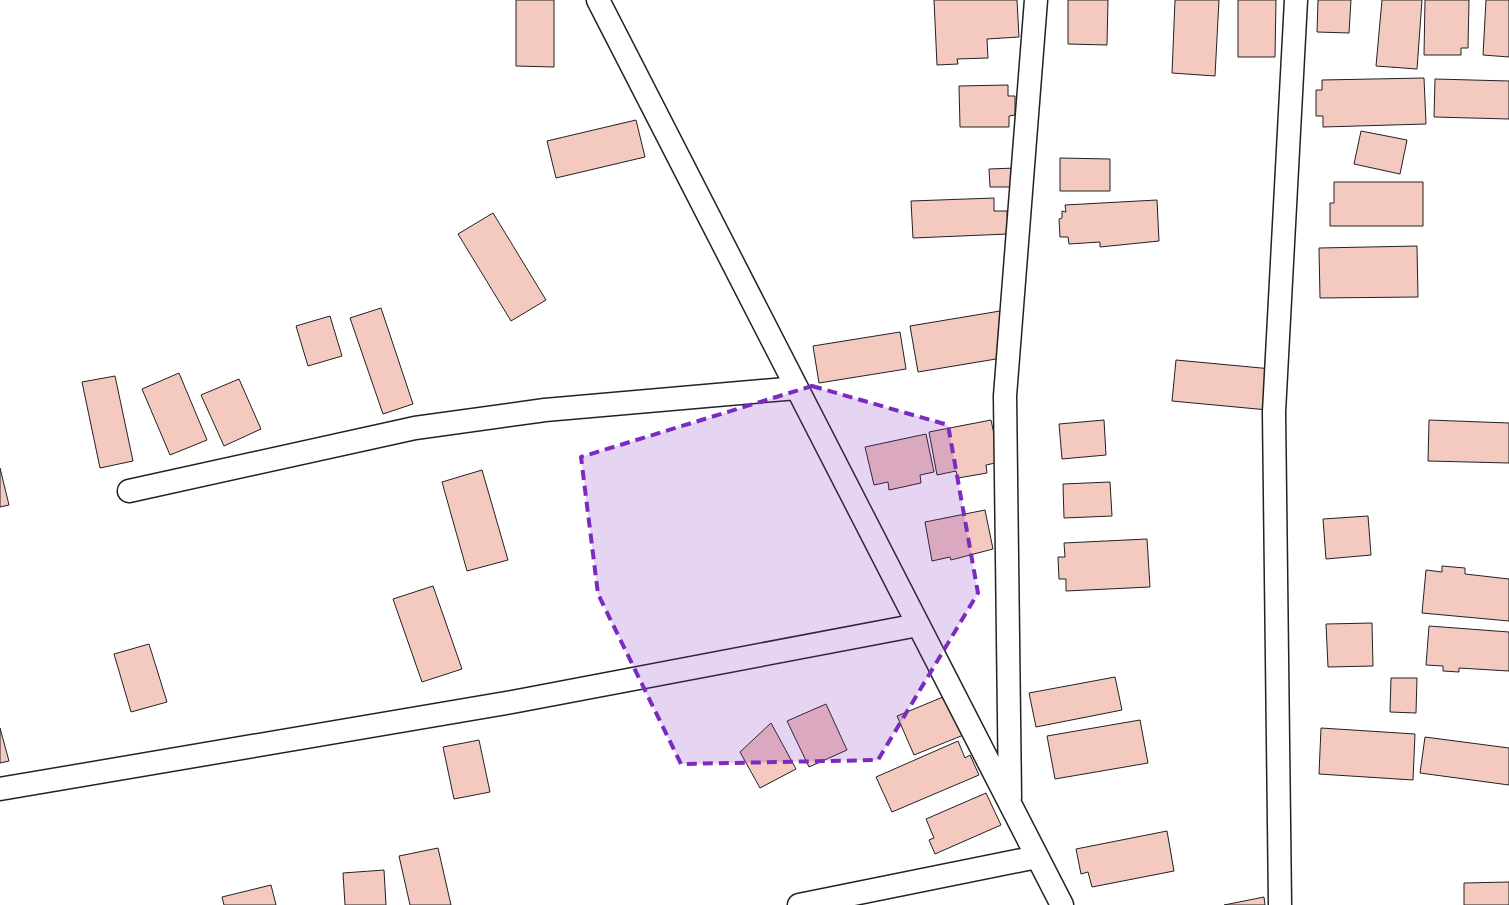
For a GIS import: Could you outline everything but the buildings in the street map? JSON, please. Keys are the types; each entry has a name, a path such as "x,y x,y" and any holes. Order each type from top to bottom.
{"street":[{"path":"598,0 1062,905"},
{"path":"1010,804 1005,396 1036,0"},
{"path":"1280,905 1274,412 1296,0"},
{"path":"129,491 415,428 545,410 797,388"},
{"path":"0,789 512,702 918,625"},
{"path":"799,905 1037,857"}],"highlighted area":[{"path":"812,386 948,425 978,593 878,760 681,764 598,594 581,457"}]}
